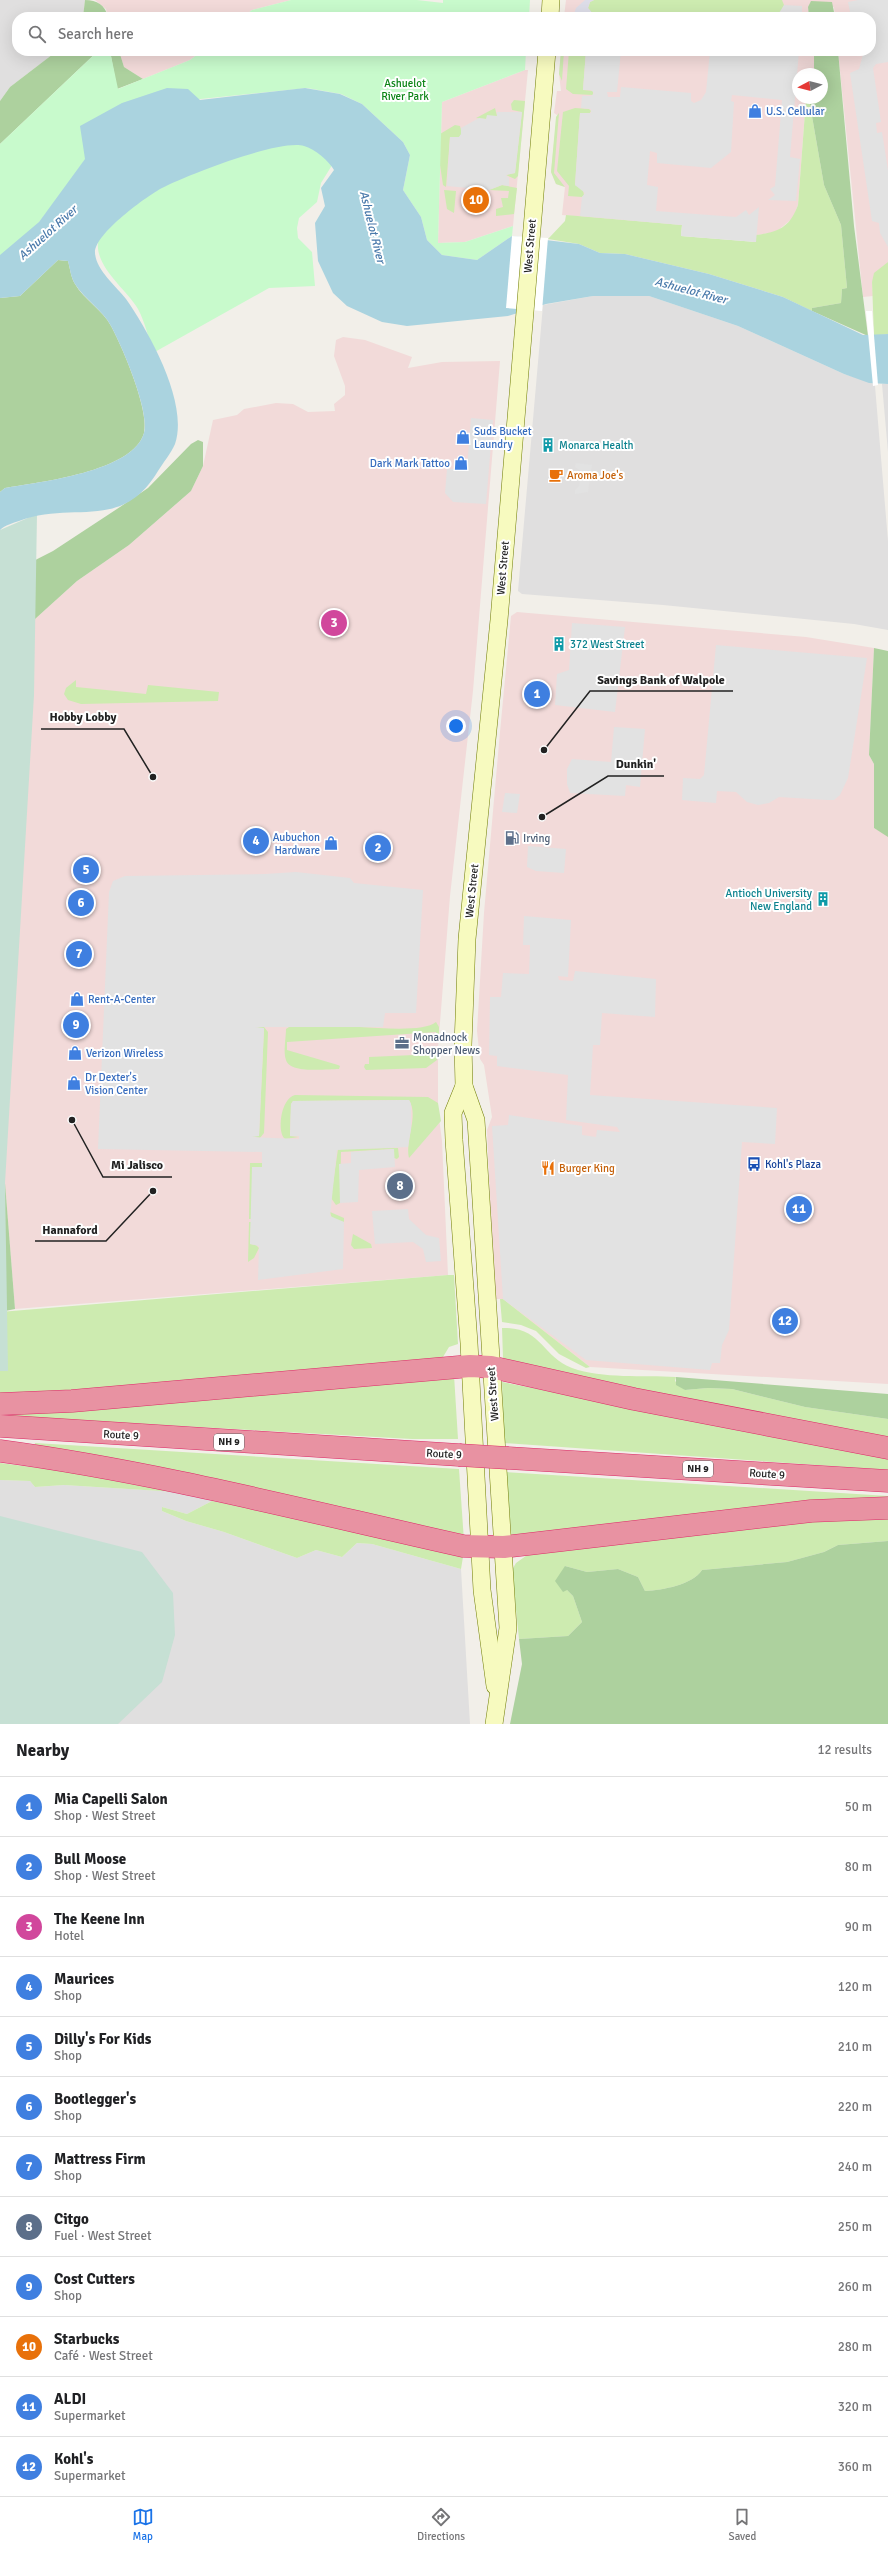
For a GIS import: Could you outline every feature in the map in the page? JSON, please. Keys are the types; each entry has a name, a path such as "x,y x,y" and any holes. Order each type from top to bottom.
{"highway":[{"path":"0,1404 72,1401 470,1366 491,1367 634,1399 888,1448"},
{"name":"Route 9","path":"0,1426 888,1481"},
{"path":"0,1452 47,1458 167,1480 463,1546 504,1547 811,1511 888,1508"}],"street":[{"path":"550,12 551,0"},
{"name":"West Street","path":"494,1724 508,1628 476,1120 464,1086 463,1045 467,939 500,612 524,310 547,56"},
{"name":"West Street","path":"464,1086 453,1113 470,1366 479,1547 485,1617 497,1703"}],"shaded area":[{"path":"0,0 85,0 84,12 12,12 12,56 50,56 10,87 0,101"},
{"path":"95,0 291,0 252,10 249,12 107,12 106,9"},
{"path":"566,0 888,0 888,262 872,282 873,296 863,297 839,56 876,56 876,12 834,12 834,7 808,7 808,12 565,12"},
{"path":"585,0 594,0 590,2 588,8 591,12 575,12 576,8"},
{"path":"858,0 888,0 888,62 876,64 873,68 881,122 876,123 877,133 882,132 888,170 888,247 880,233 879,223 872,221 850,73 859,69 863,56 876,56 876,12 850,12 848,2"},
{"path":"784,5 802,6 802,12 780,12"},
{"path":"121,56 195,56 190,60 143,79 124,67"},
{"path":"561,56 814,56 814,68 792,68 792,104 806,104 798,205 793,218 776,232 757,235 756,242 682,225 562,215 565,187 556,184 551,172 557,115 554,113 557,91 561,91 559,74"},
{"path":"586,56 621,56 617,92 607,92 608,97 620,97 621,87 691,93 691,101 694,103 701,100 706,92 710,56 799,56 798,68 792,68 792,104 794,104 790,157 800,159 796,201 768,200 775,195 770,189 775,186 782,100 732,95 731,101 734,102 731,152 711,168 657,163 657,153 650,151 647,185 658,187 656,211 736,217 746,210 749,215 759,207 756,242 681,236 682,225 580,216 582,197 585,193 575,185 580,113 591,113 591,109 581,108 582,96 591,96 594,93 591,90 583,90"},
{"path":"528,70 513,226 465,242 438,243 442,102"},
{"path":"497,112 522,112 515,173 506,175 509,178 509,186 502,185 489,190 447,186 450,137 459,137 461,134 461,128 479,118 486,119 487,115 497,116"},
{"path":"593,296 649,296 738,326 844,374 873,383 875,386 888,541 888,630 854,624 663,605 522,594 518,591 543,305"},
{"path":"343,337 365,340 412,357 408,368 442,362 500,361 473,691 450,896 438,1048 438,1110 442,1141 448,1275 15,1309 5,1183 0,1163 0,931 35,619 77,581 129,545 191,491 203,466 213,420 237,415 244,409 276,403 293,404 308,412 335,411 334,404 345,395 345,386 334,356 336,340"},
{"path":"882,384 888,384 888,452"},
{"path":"471,418 493,420 486,504 453,502 445,493 447,469 467,469"},
{"path":"576,463 592,465 588,492 575,494 575,490 579,486 581,471 575,467"},
{"path":"517,612 806,637 874,648 869,755 874,764 874,828 888,836 888,1384 590,1367 503,1299 494,1299 487,1130 492,1117 484,1065 480,1059 477,1031 484,913 511,616"},
{"path":"572,623 625,627 615,712 555,705 557,674 569,670"},
{"path":"716,645 867,658 848,778 840,795 834,800 779,797 769,803 758,805 747,802 736,792 717,791 716,803 682,800 683,778 700,779 704,775"},
{"path":"614,727 645,729 640,787 626,785 625,796 570,793 567,784 567,769 572,759 611,762"},
{"path":"505,793 520,794 517,813 502,812"},
{"path":"528,846 566,849 564,873 536,871 527,867"},
{"path":"296,872 350,878 354,883 423,890 416,1013 385,1013 383,1027 255,1027 264,1028 259,1136 251,1137 299,1139 299,1136 290,1136 291,1104 293,1101 409,1100 411,1104 411,1129 408,1147 337,1150 330,1216 344,1222 343,1269 258,1280 259,1246 250,1244 252,1167 262,1167 262,1152 98,1149 109,892 113,881 125,876 265,874"},
{"path":"524,916 571,920 568,977 558,976 559,980 573,981 575,971 656,979 655,1017 602,1013 600,1045 593,1045 590,1095 777,1108 775,1144 742,1142 729,1330 722,1345 720,1363 712,1363 710,1370 586,1360 503,1299 492,1126 508,1125 509,1115 582,1126 582,1135 596,1137 597,1130 620,1132 617,1127 566,1120 568,1075 497,1066 497,1056 489,1055 490,997 501,997 503,973 529,974 530,945 523,945"},
{"path":"394,1149 395,1167 359,1170 358,1202 340,1203 339,1164 351,1163 351,1152"},
{"path":"408,1209 409,1219 426,1235 439,1238 441,1261 426,1262 423,1249 413,1242 375,1244 372,1211"},
{"path":"0,1480 30,1481 35,1487 64,1485 177,1492 212,1501 187,1514 162,1507 162,1511 186,1521 224,1532 297,1558 316,1550 342,1557 357,1543 372,1544 461,1569 470,1724 0,1724"}],"green space":[{"path":"85,0 97,2 103,6 106,12 84,12"},
{"path":"291,0 417,0 443,3 443,0 530,0 529,12 249,12 252,10"},
{"path":"594,0 782,0 784,5 781,12 591,12 588,8 590,2"},
{"path":"811,1 832,2 834,12 808,12 808,7"},
{"path":"50,56 93,56 0,144 0,101 10,87"},
{"name":"Ashuelot River Park","path":"93,56 111,56 118,89 190,60 195,56 526,56 525,70 442,102 438,243 465,242 513,226 512,236 477,260 442,255 427,240 421,217 403,190 410,155 403,142 362,104 341,94 307,88 191,100 116,124 84,161 62,193 0,272 0,144"},
{"path":"111,56 121,56 124,67 143,79 117,89"},
{"path":"561,56 564,56 562,81 559,74"},
{"path":"569,56 586,56 583,90 593,91 593,95 573,94 566,89"},
{"path":"814,56 838,56 854,226 868,336 812,311 812,308 841,303 842,289 847,288 841,225 824,185 810,104 828,104 828,68 814,68"},
{"path":"514,100 525,101 518,176 515,179 506,175 515,173 522,112 512,110 511,104"},
{"path":"806,104 810,104 824,185 841,225 847,288 842,289 841,303 812,308 812,311 783,297 709,274 625,254 600,253 579,244 548,239 565,221 566,215 682,225 681,236 756,242 756,235 771,232 783,227 791,219 798,205"},
{"path":"495,108 497,116 486,119 476,118"},
{"path":"575,108 589,109 591,111 589,114 580,113 575,185 583,190 584,195 582,197 568,196 569,186 557,171 563,112"},
{"path":"559,113 554,173 565,187 556,184 551,172 556,117"},
{"path":"455,125 460,126 462,134 459,137 450,137 446,187 443,185 437,145 440,134"},
{"path":"297,134 334,162 321,183 317,202 299,218 297,228 298,238 312,252 315,286 269,288 153,353 145,325 138,309 111,276 100,257 98,247 99,237 105,223 118,202"},
{"path":"502,185 517,188 514,214 496,216 496,209 503,207 501,198 508,198 509,191 489,190"},
{"path":"444,190 456,191 454,213 447,209"},
{"path":"58,260 68,261 75,284 83,295 108,320 116,335 139,395 145,423 144,433 136,446 122,457 104,466 61,478 5,488 0,492 0,298 20,296"},
{"path":"888,262 888,334 874,336 872,282 874,273"},
{"path":"198,440 203,442 203,466 191,491 129,545 77,581 35,619 2,577 53,551 148,488 191,444"},
{"path":"37,514 34,695 5,1183 8,1371 0,1371 0,530"},
{"path":"874,648 888,651 888,837 874,828 874,764 869,755"},
{"path":"76,680 76,687 146,694 148,685 219,692 218,701 81,704 68,700 64,694 66,688"},
{"path":"436,1022 439,1027 439,1037 437,1037 436,1032 287,1042 287,1050 338,1065 340,1066 339,1069 301,1069 289,1064 285,1057 286,1029 289,1027 323,1025 390,1029 426,1026"},
{"path":"255,1027 264,1027 268,1032 264,1133 260,1138 250,1136 259,1136 264,1029"},
{"path":"437,1054 437,1060 426,1068 366,1070 364,1067 365,1064 369,1064 369,1057"},
{"path":"295,1095 428,1097 438,1103 441,1121 409,1158 408,1151 413,1113 409,1100 293,1101 291,1104 290,1136 299,1137 285,1139 281,1130 281,1116 286,1103"},
{"path":"398,1148 399,1157 397,1159 394,1158 393,1149 341,1152 340,1203 336,1205 331,1198 338,1149"},
{"path":"0,1163 5,1183 15,1309 0,1312"},
{"path":"250,1163 262,1163 262,1167 253,1167 251,1219 249,1219"},
{"path":"330,1212 344,1218 344,1222 332,1219"},
{"path":"249,1222 251,1222 250,1244 256,1245 259,1248 254,1258 248,1262"},
{"path":"353,1234 371,1244 372,1248 354,1249 351,1245"},
{"path":"454,1275 458,1344 449,1347 443,1357 431,1361 0,1397 0,1312"},
{"path":"500,1299 503,1299 590,1367 586,1368 559,1354 536,1331 521,1325 502,1322"},
{"path":"502,1328 526,1332 534,1337 562,1363 572,1368 584,1371 597,1374 623,1376 676,1377 675,1381 685,1390 708,1388 732,1389 805,1407 888,1419 888,1440 508,1364 503,1358"},
{"path":"454,1375 458,1439 412,1439 0,1416 0,1411"},
{"path":"676,1377 888,1394 888,1419 805,1407 732,1389 708,1388 685,1390 676,1385"},
{"path":"502,1382 888,1456 888,1470 504,1443"},
{"path":"35,1443 459,1469 464,1541 34,1449"},
{"path":"0,1463 63,1471 177,1492 64,1485 35,1487 30,1481 0,1480"},
{"path":"506,1472 888,1496 888,1505 512,1543"},
{"path":"212,1501 332,1524 463,1557 461,1569 372,1544 357,1543 342,1557 316,1550 297,1558 224,1532 186,1521 162,1511 162,1507 187,1514"},
{"path":"888,1514 888,1541 838,1545 824,1552 787,1562 702,1570 684,1583 660,1589 645,1591 638,1577 618,1569 587,1572 565,1566 567,1590 573,1596 582,1622 568,1636 519,1639 512,1570 516,1563 530,1553 595,1544"},
{"path":"0,1516 142,1552 173,1593 175,1635 162,1682 118,1724 0,1724"},
{"path":"888,1541 888,1724 510,1724 522,1664 519,1639 568,1636 582,1622 573,1596 567,1590 563,1592 555,1581 565,1566 587,1572 618,1569 638,1577 645,1591 676,1586 691,1579 702,1570 787,1562 824,1552 838,1545"}],"water":[{"name":"Ashuelot River","path":"167,88 188,89 200,100 305,88 340,94 362,104 403,142 410,155 403,190 421,217 427,240 442,255 477,260 512,236 579,244 600,253 625,254 709,274 783,297 863,335 888,334 888,384 869,383 844,374 738,326 649,296 593,296 546,304 508,316 407,326 382,322 347,306 333,293 318,261 315,223 325,206 321,188 334,170 329,163 313,150 304,146 292,145 255,153 211,167 174,182 145,199 122,216 103,236 97,245 95,253 99,266 107,278 126,299 135,313 155,349 172,389 178,427 175,444 144,490 128,502 112,509 39,515 12,523 0,530 0,492 5,488 61,478 104,466 122,457 136,446 144,433 145,423 143,410 134,379 122,348 108,320 75,284 68,261 58,260 20,296 0,298 0,255 39,222 85,159 80,126 122,103"}],"pier":[{"path":"512,236 548,238 542,311 506,308"},
{"path":"866,311 872,311 878,385 873,386"}],"place":[{"name":"U.S. Cellular","path":"755,111"},
{"name":"Starbucks","path":"476,200"},
{"name":"Suds Bucket Laundry","path":"463,437"},
{"name":"Monarca Health","path":"548,445"},
{"name":"Dark Mark Tattoo","path":"461,463"},
{"name":"Aroma Joe's","path":"556,475"},
{"name":"The Keene Inn","path":"334,623"},
{"name":"372 West Street","path":"559,644"},
{"name":"Mia Capelli Salon","path":"537,694"},
{"name":"Savings Bank of Walpole","path":"544,750"},
{"name":"Hobby Lobby","path":"153,777"},
{"name":"Dunkin'","path":"542,817"},
{"name":"Irving","path":"512,838"},
{"name":"Maurices","path":"256,841"},
{"name":"Aubuchon Hardware","path":"331,843"},
{"name":"Bull Moose","path":"378,848"},
{"name":"Dilly's For Kids","path":"86,870"},
{"name":"Antioch University New England","path":"823,899"},
{"name":"Bootlegger's","path":"81,903"},
{"name":"Mattress Firm","path":"79,954"},
{"name":"Rent-A-Center","path":"77,999"},
{"name":"Cost Cutters","path":"76,1025"},
{"name":"Monadnock Shopper News","path":"402,1043"},
{"name":"Verizon Wireless","path":"75,1053"},
{"name":"Dr Dexter's Vision Center","path":"74,1083"},
{"name":"Mi Jalisco","path":"72,1120"},
{"name":"Kohl's Plaza","path":"754,1164"},
{"name":"Burger King","path":"548,1168"},
{"name":"Citgo","path":"400,1186"},
{"name":"Hannaford","path":"153,1191"},
{"name":"ALDI","path":"799,1209"},
{"name":"Kohl's","path":"785,1321"}]}
